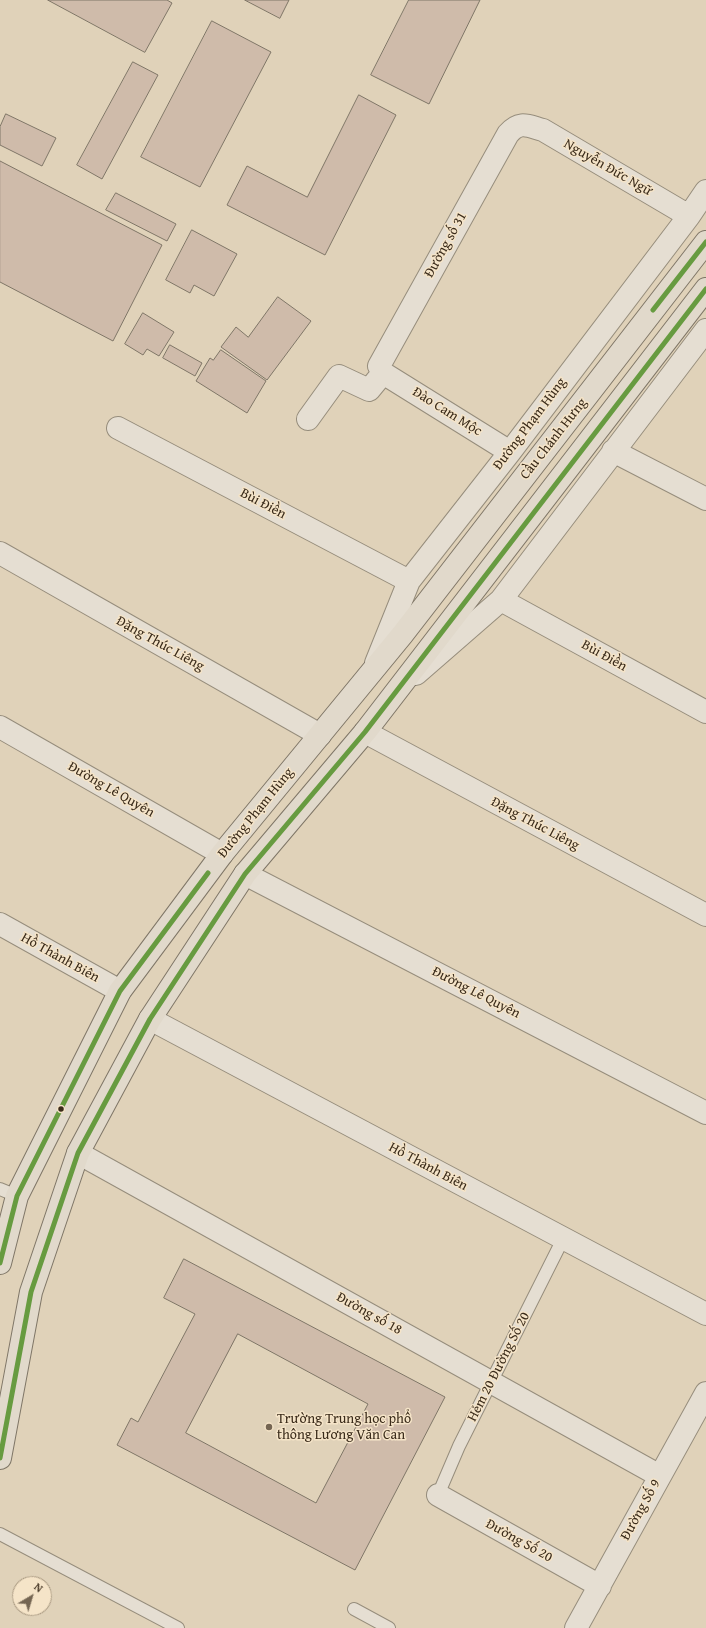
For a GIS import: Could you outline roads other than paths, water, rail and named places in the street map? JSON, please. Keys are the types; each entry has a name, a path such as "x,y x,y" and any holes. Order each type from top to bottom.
{"main road":[{"name":"Cầu Chánh Hưng","path":"402,635 706,242"},
{"name":"Cầu Chánh Hưng","path":"397,691 425,652 706,289"},
{"name":"Đường Phạm Hùng","path":"0,1264 9,1193 120,991 222,854 402,635"},
{"path":"0,1458 31,1292 78,1153 150,1019 245,874 365,732 397,691"}],"street":[{"name":"Nguyễn Đức Ngữ","path":"524,124 543,130 689,216"},
{"name":"Đường số 31","path":"383,373 379,366 508,134 514,127 524,124"},
{"name":"Đường Phạm Hùng","path":"374,668 409,581 510,452 689,216 706,191"},
{"path":"397,691 501,600 613,450 706,330"},
{"path":"308,418 339,376 369,390 383,373"},
{"name":"Đào Cam Mộc","path":"383,373 510,452"},
{"name":"Bùi Điền","path":"118,428 409,581"},
{"path":"613,450 706,499"},
{"name":"Đặng Thúc Liêng","path":"0,554 320,735"},
{"name":"Bùi Điền","path":"501,600 706,712"},
{"name":"Đường Lê Quyên","path":"0,727 222,854"},
{"name":"Đặng Thúc Liêng","path":"365,732 706,915"},
{"name":"Đường Lê Quyên","path":"245,874 706,1113"},
{"name":"Hồ Thành Biên","path":"0,924 120,991"},
{"name":"Hồ Thành Biên","path":"150,1019 706,1314"},
{"name":"Đường số 18","path":"78,1153 660,1476"},
{"name":"Đường Số 9","path":"576,1628 706,1393"},
{"name":"Đường Số 20","path":"438,1495 600,1586"}],"lane":[{"name":"Hẻm 20 Đường Số 20","path":"438,1495 459,1446 564,1239"},
{"path":"0,1534 178,1628"},
{"path":"354,1609 389,1628"}],"place":[{"name":"Trường Trung học phổ thông Lương Văn Can","path":"269,1427"}]}
